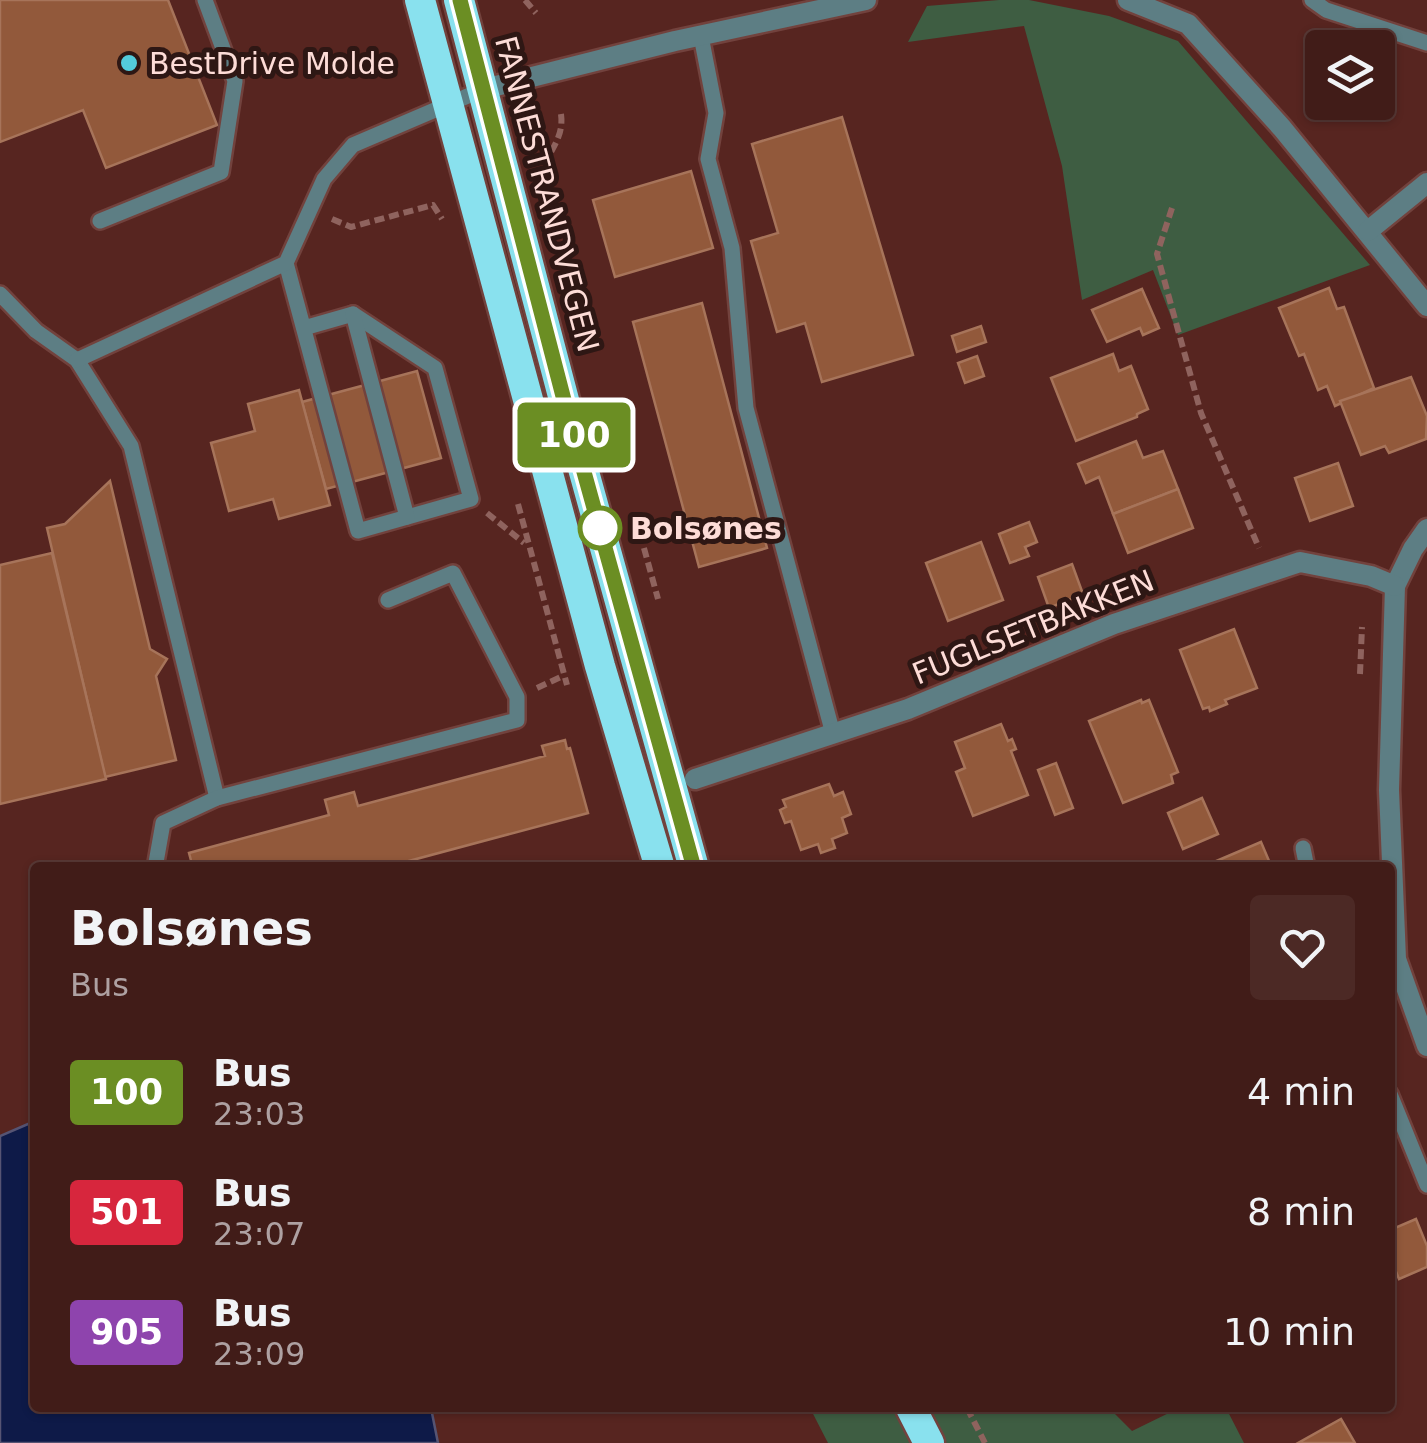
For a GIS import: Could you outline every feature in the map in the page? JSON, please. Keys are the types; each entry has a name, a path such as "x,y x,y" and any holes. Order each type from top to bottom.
{"highway":[{"path":"420,0 605,684 658,862"},
{"name":"FANNESTRANDVEGEN","path":"460,0 564,400 692,862"},
{"path":"913,1412 929,1443"}],"street":[{"path":"484,89 866,0"},
{"path":"1128,0 1188,24 1282,128 1427,306"},
{"path":"1368,231 1427,183"},
{"path":"1391,862 1388,790 1396,586 1413,548 1427,530"},
{"name":"FUGLSETBAKKEN","path":"695,779 908,709 1114,624 1300,562 1371,576 1396,586"},
{"path":"1395,938 1396,959 1427,1046"}],"lane":[{"path":"100,220 222,172 235,82 205,0"},
{"path":"1312,0 1326,10 1427,43"},
{"path":"702,36 716,113 708,159 732,248 746,408 833,734"},
{"path":"304,328 353,314 435,368 471,499 358,531 286,263 324,179 353,145 484,89"},
{"path":"78,360 286,263"},
{"path":"0,294 36,330 78,360 131,446 217,798"},
{"path":"353,314 407,517"},
{"path":"156,862 163,823 217,798 517,720 517,697 453,573 388,600"},
{"path":"1303,848 1306,862"},
{"path":"1395,1106 1427,1185"}],"path":[{"path":"526,0 536,13"},
{"path":"1172,208 1157,254 1201,412 1269,572"},
{"path":"471,499 527,545"},
{"path":"968,1412 984,1443"}],"green space":[{"path":"1029,0 1109,16 1178,41 1370,265 1178,335 1153,270 1082,300 1062,166 1024,26 908,42 927,6"},
{"path":"812,1412 1113,1412 1132,1431 1171,1412 1228,1412 1244,1443 828,1443"}],"water":[{"path":"30,1123 30,1412 432,1412 438,1443 0,1443 0,1136"}],"building":[{"path":"0,0 168,0 217,125 106,168 83,110 0,142"},
{"path":"842,117 913,355 822,382 805,323 777,332 751,241 778,233 752,144"},
{"path":"691,171 713,248 615,277 593,200"},
{"path":"1329,288 1337,309 1344,307 1374,388 1335,406 1327,386 1318,390 1279,308"},
{"path":"1142,289 1159,328 1143,335 1140,328 1107,342 1092,310"},
{"path":"702,303 767,548 699,567 633,322"},
{"path":"981,326 986,342 957,352 952,336"},
{"path":"1113,354 1119,371 1131,366 1148,409 1076,441 1051,378"},
{"path":"977,356 984,376 965,383 958,363"},
{"path":"417,371 441,458 326,489 302,402"},
{"path":"1411,377 1427,416 1426,439 1389,453 1385,446 1361,455 1340,401"},
{"path":"299,390 330,505 279,519 273,499 229,511 211,443 255,431 248,404"},
{"path":"1136,441 1143,458 1163,451 1178,489 1113,514 1099,477 1086,483 1078,464"},
{"path":"1338,463 1353,506 1310,521 1295,478"},
{"path":"110,481 150,649 167,659 156,676 176,760 105,777 47,528 65,524"},
{"path":"1178,489 1193,528 1128,553 1113,514"},
{"path":"1029,522 1037,542 1025,547 1029,556 1010,563 999,534"},
{"path":"981,542 1003,600 948,621 926,563"},
{"path":"52,553 106,779 0,804 0,565"},
{"path":"1072,564 1083,594 1049,608 1038,577"},
{"path":"1234,629 1257,688 1225,700 1227,704 1210,711 1209,707 1203,709 1180,650"},
{"path":"1149,700 1178,772 1171,775 1173,783 1123,803 1089,721"},
{"path":"1001,724 1016,749 1011,751 1028,795 973,816 956,772 965,768 955,742"},
{"path":"565,740 588,813 409,862 191,862 189,853 329,815 325,800 354,792 358,806 545,756 542,746"},
{"path":"1056,763 1073,808 1055,815 1038,770"},
{"path":"829,784 834,796 843,792 851,814 842,818 847,833 832,839 835,848 821,853 818,844 801,850 791,821 785,823 780,810 786,807 783,800"},
{"path":"1202,798 1218,834 1183,849 1168,813"},
{"path":"1261,842 1269,862 1214,862"},
{"path":"1416,1219 1427,1246 1427,1267 1399,1279 1395,1269 1395,1228"},
{"path":"1341,1419 1355,1443 1298,1443"}],"bus line":[{"name":"100","path":"460,0 564,400 692,862"}],"place":[{"name":"BestDrive Molde","path":"129,63"},
{"name":"Bolsønes","path":"600,528"}]}
